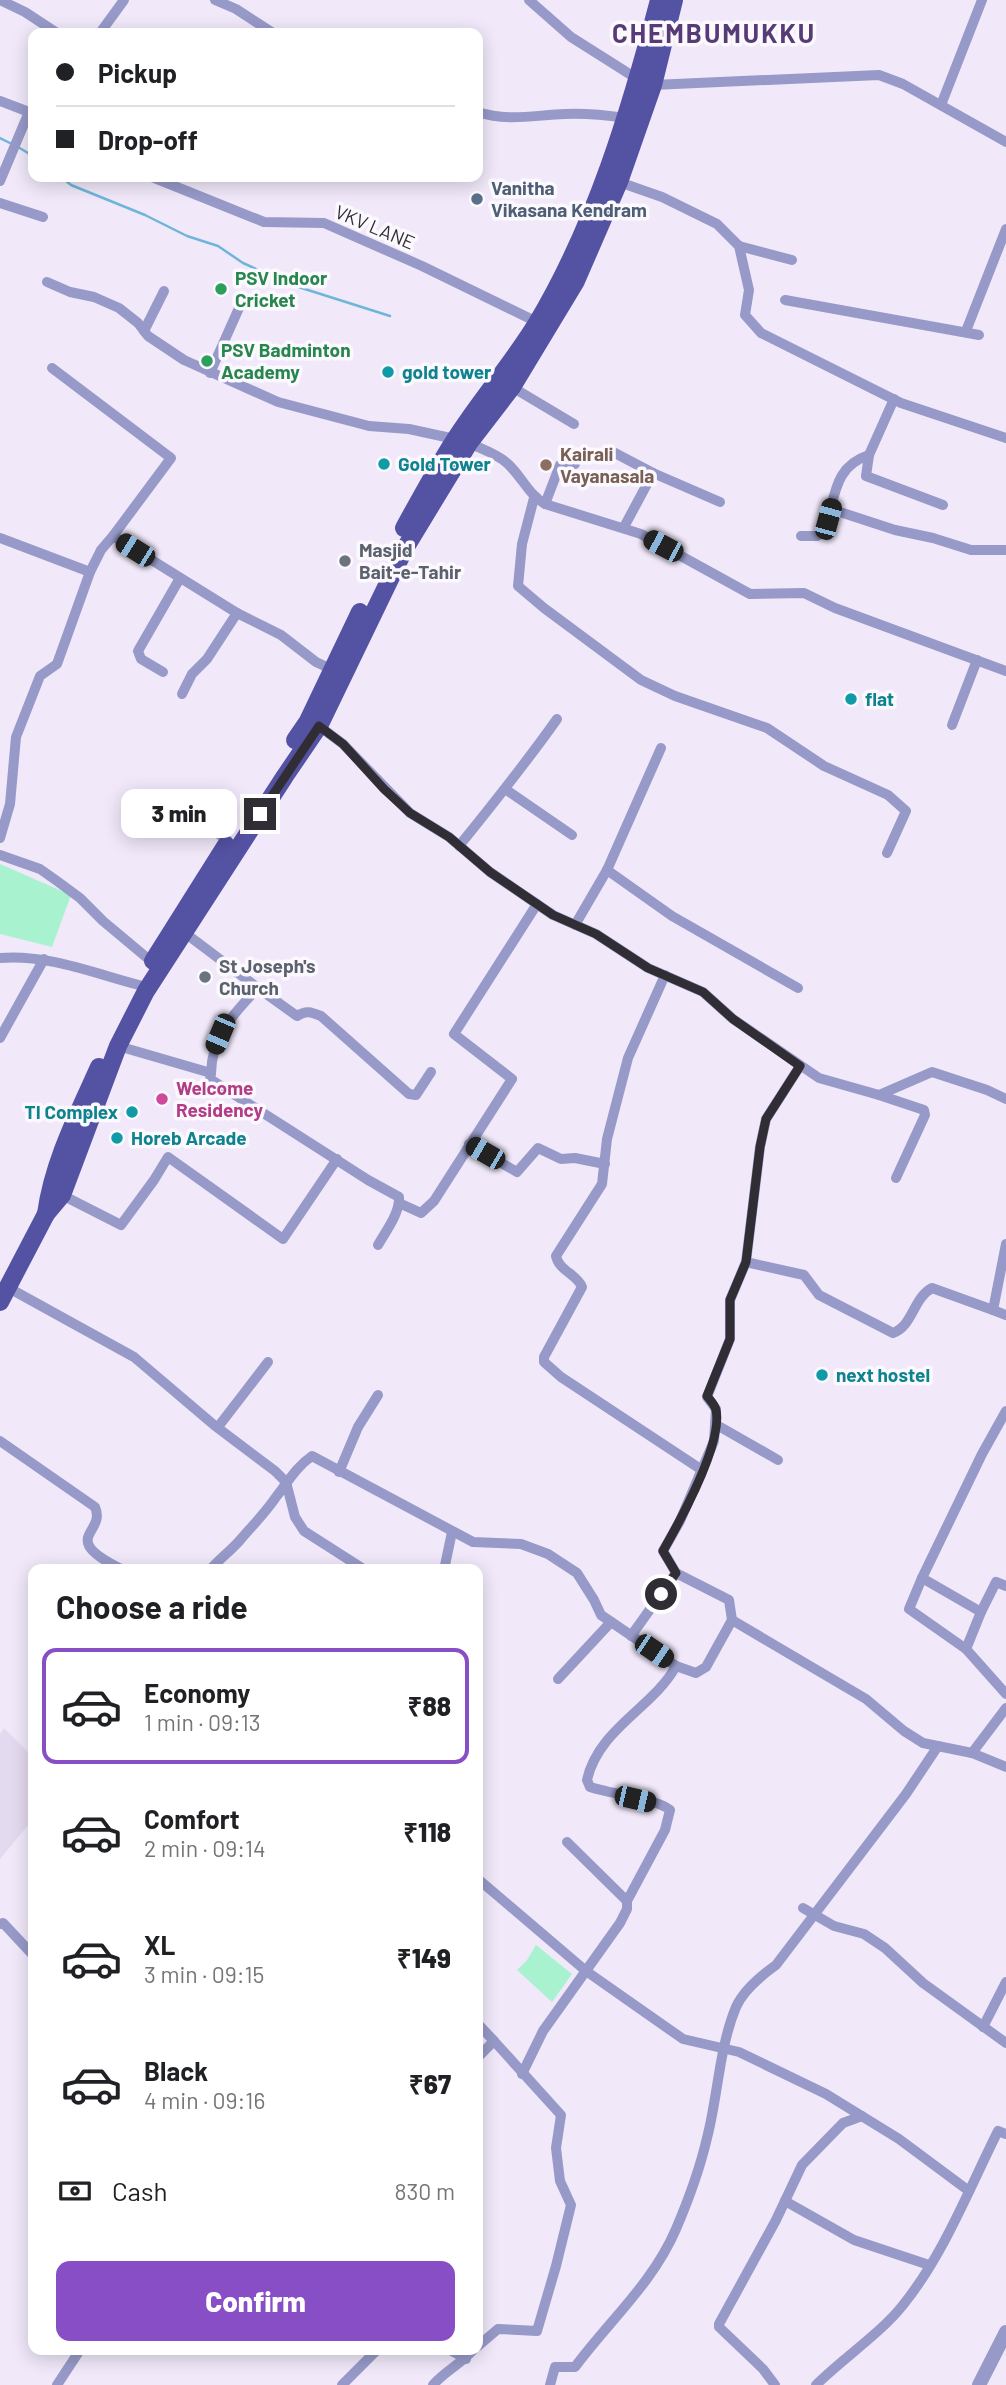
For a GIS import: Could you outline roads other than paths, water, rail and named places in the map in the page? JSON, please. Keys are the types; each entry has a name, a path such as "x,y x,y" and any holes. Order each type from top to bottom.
{"main road":[{"path":"46,1214 50,1186 146,991 319,726 404,550 462,441 512,387 576,281 604,199 626,118 646,82 659,0"},
{"path":"4,1295 46,1214 62,1195 78,1132 139,985 228,841 308,721 331,669 419,500 462,441 537,322 604,199 619,181 646,82 674,0"}],"street":[{"path":"0,0 49,28"},
{"path":"104,28 124,0"},
{"path":"215,0 248,15 266,28"},
{"path":"529,0 571,37 646,82 879,75 903,84 1006,142"},
{"path":"941,105 982,0"},
{"path":"0,101 28,112"},
{"path":"0,181 28,114"},
{"path":"483,114 498,118 575,114 626,118"},
{"path":"619,181 662,197 717,224 739,246 792,260"},
{"name":"VKV LANE","path":"164,182 264,222 324,223 422,266 537,322"},
{"path":"0,203 43,217"},
{"path":"966,331 1006,229"},
{"path":"739,246 749,289 745,315 761,333 894,399 979,431 1006,438"},
{"path":"47,282 70,292 94,297 119,309 184,360 278,402 369,426 409,429 462,441 505,461 522,478 534,498 545,504 641,534 750,594 804,593 1006,671"},
{"path":"144,331 164,291"},
{"path":"785,300 979,335"},
{"path":"210,373 239,308"},
{"path":"0,838 10,804 16,737 40,676 57,664 90,572 101,550 171,458 52,368"},
{"path":"512,387 574,424"},
{"path":"894,399 869,455 866,476 943,505"},
{"path":"613,452 653,474 720,502"},
{"path":"801,536 817,536 824,531 842,474 855,460 869,455"},
{"path":"545,504 560,465 568,461 575,464"},
{"path":"624,527 653,474"},
{"path":"534,498 522,544 518,586 641,680 675,696 767,727 824,766 888,795 906,811 887,853"},
{"path":"843,513 971,550 1006,550"},
{"path":"113,536 237,613 281,635 316,662 331,669"},
{"path":"0,538 90,572"},
{"path":"163,672 141,659 138,651 180,578"},
{"path":"182,694 192,674 207,659 237,613"},
{"path":"952,725 977,660"},
{"path":"459,846 557,719"},
{"path":"319,726 343,744 410,813 537,904 596,934 648,968 703,992 733,1019 819,1078 924,1110 925,1115 896,1178"},
{"path":"575,925 607,870 661,748"},
{"path":"505,789 572,835"},
{"path":"182,806 228,841"},
{"path":"0,855 40,869 80,898 152,962"},
{"path":"607,870 672,916 798,988"},
{"path":"400,1203 421,1213 434,1201 512,1079 454,1034 537,904"},
{"path":"185,933 297,1016 303,1012 321,1016 409,1094 416,1095 431,1072"},
{"path":"0,958 22,956 44,959 139,985"},
{"path":"0,1038 44,959"},
{"path":"664,975 628,1058 607,1139 602,1184 556,1256 559,1266 579,1280 582,1287 548,1349 544,1362 561,1377 702,1470"},
{"path":"258,988 220,1034 211,1054 210,1079 399,1197 400,1203 378,1245"},
{"path":"118,1046 211,1073"},
{"path":"216,1564 238,1543 286,1482 312,1457 473,1542 521,1544 548,1554 577,1573 601,1615 676,1666 696,1673 706,1667 733,1620 729,1600 676,1573 663,1551 680,1521 714,1441 716,1409 707,1396 730,1339 730,1300 746,1262 766,1119 800,1066"},
{"path":"879,1095 932,1072 1006,1099"},
{"path":"469,1144 517,1172 538,1148 561,1159 575,1158 605,1164"},
{"path":"62,1195 121,1224 168,1157 283,1239 337,1160"},
{"path":"993,1310 1006,1244"},
{"path":"746,1262 804,1275 819,1295 892,1333 903,1328 924,1293 932,1288 1006,1315"},
{"path":"4,1295 134,1357 275,1471 286,1482 295,1517 304,1531 356,1564"},
{"path":"218,1427 268,1362"},
{"path":"339,1472 358,1427 378,1395"},
{"path":"1006,1411 982,1454 909,1609 966,1649 1006,1694"},
{"path":"715,1424 778,1460"},
{"path":"0,1441 95,1507 98,1513 87,1535 86,1544 113,1564"},
{"path":"445,1564 452,1532"},
{"path":"631,1636 676,1573"},
{"path":"922,1578 981,1612"},
{"path":"966,1649 996,1582 1006,1586"},
{"path":"733,1620 866,1699 904,1731 923,1743 972,1753 1006,1767"},
{"path":"558,1679 611,1622"},
{"path":"522,2074 543,2031 620,1923 627,1909 627,1901 665,1830 670,1810 590,1787 587,1780 609,1738 676,1666"},
{"path":"972,1753 1006,1709"},
{"path":"550,2385 555,2367 575,2367 599,2335 647,2283 675,2231 707,2140 725,2049 737,2006 761,1976 776,1965 906,1794 938,1746"},
{"path":"567,1842 627,1901"},
{"path":"483,1883 586,1971 683,2039 739,2052 826,2094 899,2139 969,2191"},
{"path":"803,1908 834,1926 864,1934 885,1948 923,1983 1006,2043"},
{"path":"0,1924 3,1923 28,1950"},
{"path":"983,2027 1006,1982"},
{"path":"483,2029 561,2115 556,2148 560,2181 571,2205 537,2331 498,2329 483,2342"},
{"path":"483,2052 494,2041"},
{"path":"775,2385 763,2369 719,2326 802,2165 843,2123 862,2116"},
{"path":"816,2385 901,2307 929,2265 998,2131 1006,2134"},
{"path":"785,2201 854,2240 929,2265"},
{"path":"979,2385 1006,2332"},
{"path":"57,2385 77,2355"},
{"path":"342,2385 372,2355"},
{"path":"433,2385 441,2375 468,2355"}],"waterway":[{"path":"0,138 12,144"},
{"path":"18,147 28,153"},
{"path":"67,182 187,236 218,246 243,263 289,284 390,316"}],"place":[{"name":"Vanitha Vikasana Kendram","path":"477,199"},
{"name":"PSV Indoor Cricket","path":"221,289"},
{"name":"PSV Badminton Academy","path":"207,361"},
{"name":"gold tower","path":"388,372"},
{"name":"Gold Tower","path":"384,464"},
{"name":"Kairali Vayanasala","path":"546,465"},
{"name":"Masjid Bait-e-Tahir","path":"345,561"},
{"name":"flat","path":"851,699"},
{"name":"St Joseph's Church","path":"205,977"},
{"name":"Welcome Residency","path":"162,1099"},
{"name":"TI Complex","path":"132,1112"},
{"name":"Horeb Arcade","path":"117,1138"},
{"name":"next hostel","path":"822,1375"}],"district":[{"name":"CHEMBUMUKKU","path":"714,34"}]}
